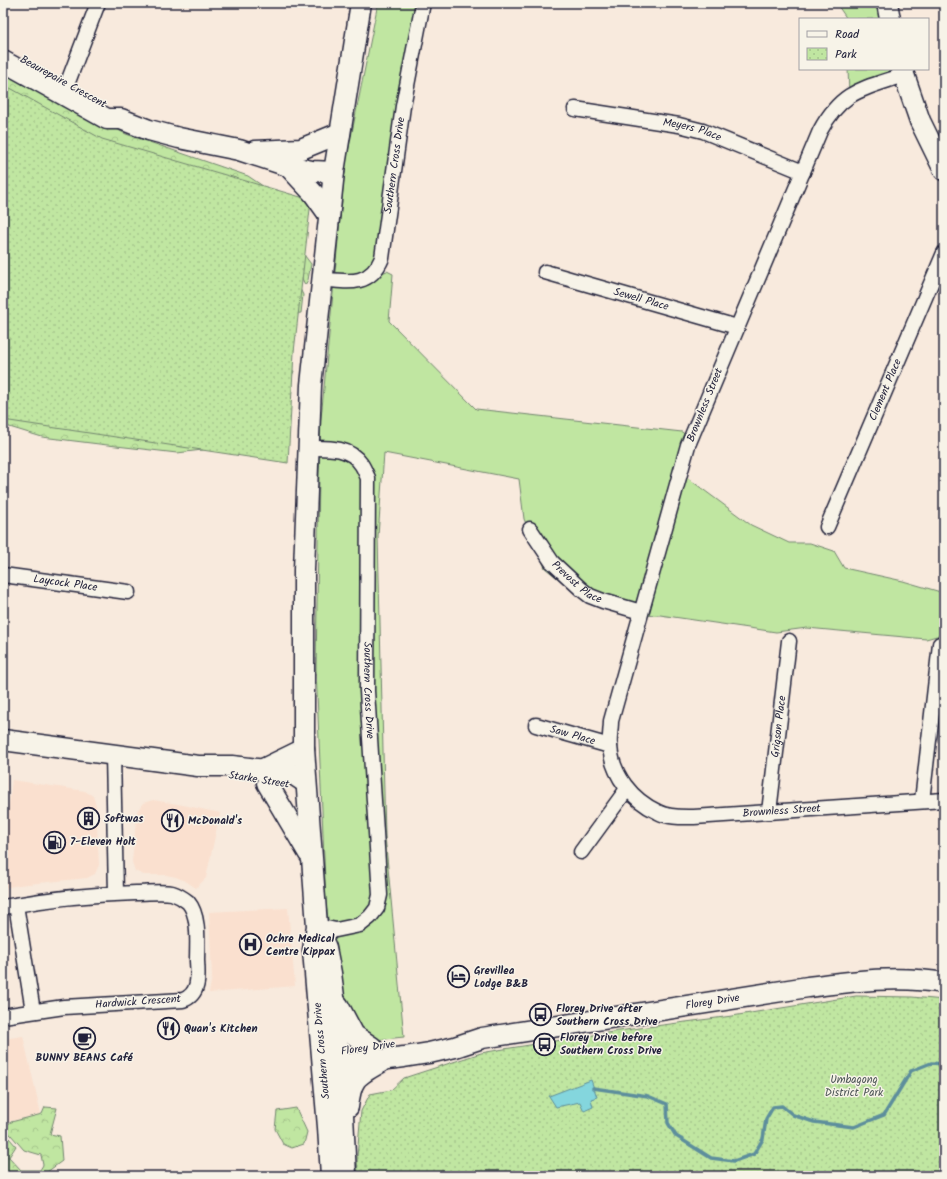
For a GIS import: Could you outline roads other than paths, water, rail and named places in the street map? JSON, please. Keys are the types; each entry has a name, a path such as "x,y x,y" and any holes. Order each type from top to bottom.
{"main road":[{"name":"Southern Cross Drive","path":"334,1059 314,950 317,926 304,749 304,570 311,381 314,351 334,172 361,3"},
{"path":"887,3 890,18"},
{"name":"Beaurepaire Crescent","path":"8,58 65,90 107,119 121,119 149,130 179,138 246,151 313,161 334,172"},
{"path":"903,72 920,121 944,170"},
{"path":"246,151 301,149 340,133"},
{"name":"Beaurepaire Crescent","path":"246,151 288,166 312,171 334,172"},
{"path":"288,166 314,194 329,215"},
{"name":"Starke Street","path":"3,740 198,766 229,777 265,776 291,787 306,783"},
{"path":"304,749 265,776 312,858"},
{"name":"Southern Cross Drive","path":"317,926 326,948 334,997 334,1059 338,1170"},
{"name":"Florey Drive","path":"334,1059 379,1053 452,1038 482,1038 808,986 849,981 896,979 944,983"},
{"path":"334,997 354,1035 379,1053 356,1079 350,1091 338,1170"}],"street":[{"path":"65,90 98,3"},
{"name":"Southern Cross Drive","path":"322,279 347,282 360,281 376,270 382,258 403,106 423,3"},
{"name":"Brownless Street","path":"903,72 861,89 848,96 838,104 827,117 802,172 688,445 611,721 610,746 614,769 627,789 642,802 659,813 677,817 944,800"},
{"name":"Meyers Place","path":"575,109 679,125 703,131 802,172"},
{"name":"Clement Place","path":"827,527 940,259 944,253"},
{"name":"Sewell Place","path":"545,272 737,327"},
{"name":"Southern Cross Drive","path":"308,448 335,448 345,451 354,456 361,464 368,478 368,691 380,895 377,908 370,917 360,925 336,930 317,926"},
{"name":"Prevost Place","path":"530,529 552,562 590,596 641,612"},
{"name":"Laycock Place","path":"3,574 128,592"},
{"name":"Grigson Place","path":"770,812 789,641"},
{"path":"922,801 940,644"},
{"name":"Saw Place","path":"536,725 610,746"},
{"path":"113,755 116,893"},
{"path":"581,852 627,789"},
{"name":"Hardwick Crescent","path":"3,1016 64,1007 113,1003 178,1001 188,998 196,988 198,972 196,918 193,910 188,903 179,896 168,893 116,893 10,906 33,1011"}],"water":[{"path":"591,1080 597,1097 591,1099 593,1107 584,1111 580,1102 556,1107 549,1096"}],"waterway":[{"path":"593,1088 648,1096 667,1104 668,1123 676,1136 711,1158 734,1161 754,1154 763,1139 766,1119 773,1107 782,1106 793,1115 814,1122 854,1127 884,1115 911,1071 931,1063 944,1064"}],"place":[{"name":"Softwas","path":"88,819"},
{"name":"McDonald's","path":"172,821"},
{"name":"7-Eleven Holt","path":"54,842"},
{"name":"Ochre Medical Centre Kippax","path":"251,945"},
{"name":"Grevillea Lodge B&B","path":"459,977"},
{"name":"Florey Drive after Southern Cross Drive","path":"540,1015"},
{"name":"Quan's Kitchen","path":"168,1029"},
{"name":"BUNNY BEANS Café","path":"84,1038"},
{"name":"Florey Drive before Southern Cross Drive","path":"544,1044"}],"park label":[{"name":"Umbagong District Park","path":"854,1086"}]}
